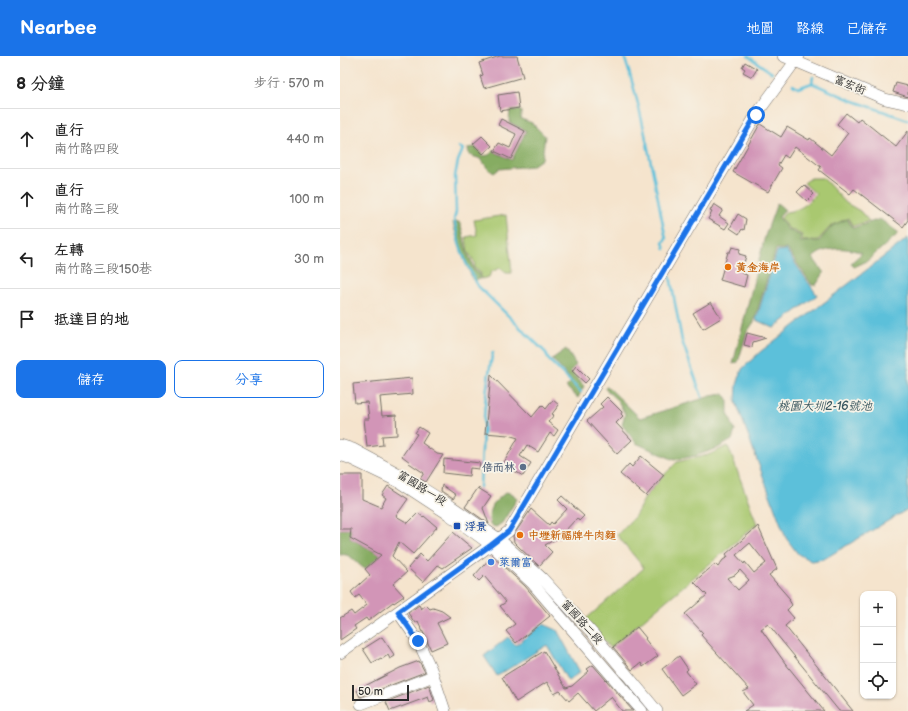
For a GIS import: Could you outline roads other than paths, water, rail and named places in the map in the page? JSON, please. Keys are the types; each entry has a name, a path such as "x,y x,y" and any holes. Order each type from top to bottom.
{"street":[{"name":"富宏街","path":"782,56 796,59 885,99 908,104"},
{"path":"340,653 509,531 756,115 796,59"},
{"name":"富國路一段","path":"340,445 353,448 403,476 451,506 495,542"},
{"name":"富國路一段","path":"340,455 399,482 495,542"},
{"name":"富國路二段","path":"495,542 642,711"},
{"name":"富國路二段","path":"495,542 542,578 595,636 657,711"},
{"path":"398,612 418,641 433,676 445,711"},
{"path":"361,704 433,676"}],"water":[{"name":"桃園大圳2-16號池","path":"908,238 908,509 824,559 811,561 798,554 786,538 736,402 737,385 742,369 760,352"},
{"path":"786,250 817,295 774,328 756,320 777,251"},
{"path":"543,624 557,630 580,672 568,681 547,645 497,676 484,656 508,637 516,645"}],"waterway":[{"path":"624,56 648,146 666,239 663,242 665,249"},
{"path":"748,56 772,73"},
{"path":"812,83 813,77"},
{"path":"793,85 798,88 812,83 851,100 908,120"},
{"path":"459,147 463,149 458,161 455,176 456,212 454,219 459,243 466,263 478,286 546,353 548,359 581,392"},
{"path":"670,276 682,341 702,397"},
{"path":"480,487 485,402 493,352"}],"place":[{"name":"黃金海岸","path":"728,267"},
{"name":"倍而林","path":"523,467"},
{"name":"浮景","path":"457,526"},
{"name":"中壢新福牌牛肉麵","path":"520,535"},
{"name":"萊爾富","path":"491,562"}]}
